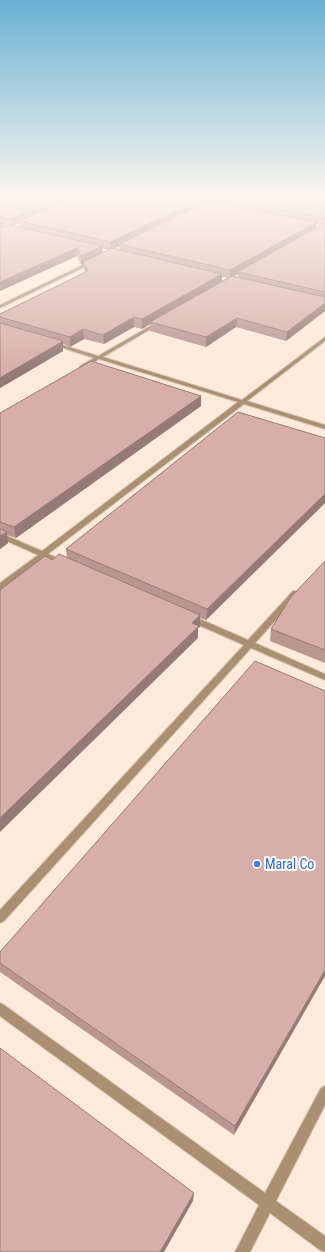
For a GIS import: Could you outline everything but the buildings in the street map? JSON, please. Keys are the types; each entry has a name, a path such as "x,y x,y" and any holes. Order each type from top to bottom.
{"lane":[{"path":"0,307 97,260"},
{"path":"78,369 164,320"},
{"path":"0,587 325,339"},
{"path":"45,342 325,427"},
{"path":"0,535 71,566"},
{"path":"0,918 305,583"},
{"path":"185,616 325,677"},
{"path":"0,1009 325,1245"},
{"path":"242,1252 325,1092"}],"place":[{"name":"Maral Co","path":"257,864"}]}
